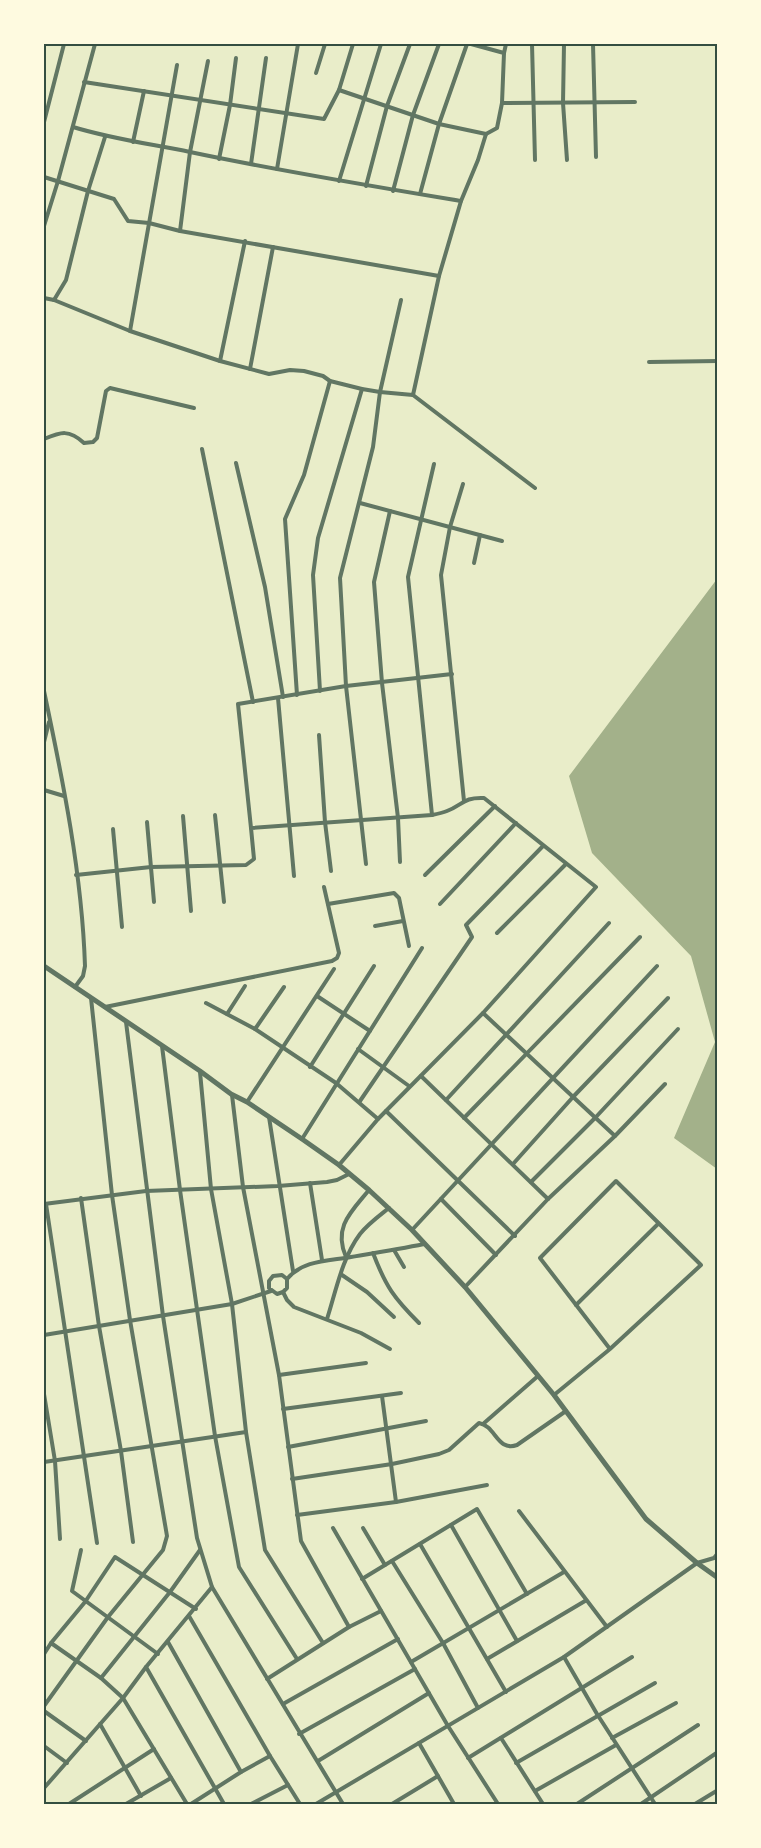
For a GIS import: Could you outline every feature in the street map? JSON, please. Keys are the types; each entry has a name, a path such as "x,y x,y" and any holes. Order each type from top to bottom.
{"street":[{"path":"44,122 64,44"},
{"path":"44,226 94,44"},
{"path":"277,169 298,44"},
{"path":"316,73 325,44"},
{"path":"84,82 324,119 339,90 353,44"},
{"path":"339,181 381,44"},
{"path":"366,186 387,106 410,44"},
{"path":"393,191 413,115 439,44"},
{"path":"420,194 439,124 469,44 504,53"},
{"path":"339,90 439,124 486,134 497,128 502,103 506,44"},
{"path":"532,44 535,160"},
{"path":"564,44 567,160"},
{"path":"593,44 596,157"},
{"path":"219,159 230,105 236,58"},
{"path":"251,164 266,58"},
{"path":"180,231 190,153 208,61"},
{"path":"130,331 177,65"},
{"path":"133,142 144,91"},
{"path":"502,103 635,102"},
{"path":"73,127 105,137 219,159 461,201"},
{"path":"413,395 439,276 461,201 486,134"},
{"path":"54,300 66,280 88,191 105,137"},
{"path":"44,177 114,199 128,221 439,276"},
{"path":"220,361 245,241"},
{"path":"250,369 273,247"},
{"path":"44,298 130,331 220,361 269,374 290,370 304,372 323,376 330,381 380,392 413,395 535,488"},
{"path":"366,864 346,686 340,578 373,447 380,392 401,300"},
{"path":"649,362 717,361"},
{"path":"297,694 285,519 304,475 330,381"},
{"path":"44,439 66,433 75,435 84,443 93,442 97,438 106,391 110,388 194,408"},
{"path":"320,691 313,575 318,538 362,388"},
{"path":"202,449 253,702"},
{"path":"236,463 265,586 281,697 294,876"},
{"path":"432,815 408,577 434,464"},
{"path":"463,484 450,527 441,575 464,801"},
{"path":"360,503 502,541"},
{"path":"390,511 374,582 382,683 398,818 400,862"},
{"path":"474,563 480,535"},
{"path":"76,874 151,867 246,865 254,859 238,704 346,686 452,674"},
{"path":"44,691 76,874 85,966 83,976 75,987"},
{"path":"44,742 50,721"},
{"path":"319,735 331,871"},
{"path":"44,790 64,796"},
{"path":"251,828 432,815 448,811 464,801 484,798 565,865 596,887 483,1012 378,1119 339,1165"},
{"path":"424,875 495,806"},
{"path":"215,815 224,902"},
{"path":"183,816 191,911"},
{"path":"147,822 154,902"},
{"path":"440,904 516,823"},
{"path":"113,829 122,927"},
{"path":"360,1101 472,937 466,925 543,846"},
{"path":"497,933 565,865"},
{"path":"104,1007 332,961 339,953 324,887"},
{"path":"328,904 394,893 399,898 409,946"},
{"path":"375,926 404,921"},
{"path":"446,1100 609,923"},
{"path":"464,1118 640,936"},
{"path":"302,1139 422,948"},
{"path":"44,966 231,1094 302,1139 350,1173 389,1208 465,1287 554,1395 646,1519 717,1578"},
{"path":"310,1067 374,966"},
{"path":"412,1230 657,966"},
{"path":"246,1102 334,969"},
{"path":"227,1014 245,986"},
{"path":"255,1029 284,987"},
{"path":"317,996 370,1031"},
{"path":"44,1706 108,1617 163,1550 167,1536 130,1320 112,1195 91,998"},
{"path":"513,1164 573,1097 668,998"},
{"path":"206,1003 255,1029 336,1083 360,1101 378,1119"},
{"path":"483,1012 615,1136"},
{"path":"126,1022 163,1316 200,1550 212,1587 343,1804"},
{"path":"531,1182 596,1118 678,1029"},
{"path":"162,1046 215,1436 238,1567 297,1659"},
{"path":"358,1048 409,1086"},
{"path":"200,1071 211,1189 232,1304 246,1432 265,1550 323,1643"},
{"path":"420,1076 548,1199"},
{"path":"465,1287 548,1199 615,1136 665,1084"},
{"path":"231,1094 243,1187 279,1375 301,1541 349,1627"},
{"path":"386,1111 459,1179 515,1236"},
{"path":"268,1117 293,1271"},
{"path":"98,1543 45,1204 146,1191 310,1183 337,1180 350,1173"},
{"path":"554,1395 610,1349 701,1265 616,1181 540,1258 610,1349"},
{"path":"310,1183 322,1260"},
{"path":"346,1258 340,1237 343,1226 349,1214 369,1190"},
{"path":"81,1198 134,1542"},
{"path":"441,1198 496,1255"},
{"path":"327,1319 346,1258 361,1233 389,1208"},
{"path":"576,1305 658,1224"},
{"path":"287,1279 293,1271 322,1260 394,1251 426,1244"},
{"path":"394,1251 404,1267"},
{"path":"373,1253 385,1283 397,1301 419,1323"},
{"path":"282,1275 287,1279 288,1285 283,1292 277,1294 271,1291 269,1281 273,1276 282,1275"},
{"path":"342,1275 367,1292 394,1317"},
{"path":"44,1335 232,1304 271,1291"},
{"path":"283,1292 294,1307 327,1319 390,1349"},
{"path":"279,1375 366,1363"},
{"path":"483,1424 538,1376"},
{"path":"283,1409 401,1393"},
{"path":"44,1394 55,1461 60,1539"},
{"path":"382,1396 396,1502"},
{"path":"292,1479 392,1464 450,1450 475,1425 488,1426 501,1443 511,1448 566,1412"},
{"path":"288,1447 426,1421"},
{"path":"44,1462 246,1432"},
{"path":"297,1515 396,1502 487,1485"},
{"path":"362,1579 477,1509 527,1594"},
{"path":"519,1511 585,1601 607,1627"},
{"path":"451,1525 518,1641"},
{"path":"333,1528 448,1726 498,1804"},
{"path":"363,1528 385,1565"},
{"path":"420,1544 506,1692"},
{"path":"81,1550 72,1591 158,1654"},
{"path":"101,1678 170,1592 200,1550"},
{"path":"316,1804 564,1657 697,1563 714,1558 717,1553"},
{"path":"44,1654 85,1602 115,1557 196,1609"},
{"path":"392,1561 443,1643 478,1708"},
{"path":"411,1662 564,1572"},
{"path":"44,1788 123,1698 212,1587"},
{"path":"487,1659 585,1601"},
{"path":"267,1679 349,1627 381,1611"},
{"path":"189,1616 300,1804"},
{"path":"283,1704 398,1639"},
{"path":"168,1642 241,1772"},
{"path":"51,1643 101,1678 123,1698 189,1804 270,1756"},
{"path":"564,1657 616,1745 655,1804"},
{"path":"468,1758 632,1657"},
{"path":"146,1667 224,1804"},
{"path":"299,1734 415,1669"},
{"path":"516,1763 597,1714 655,1683"},
{"path":"318,1761 429,1694"},
{"path":"612,1738 676,1703"},
{"path":"44,1711 86,1741"},
{"path":"100,1724 141,1796"},
{"path":"577,1804 698,1725"},
{"path":"501,1738 543,1804"},
{"path":"419,1743 454,1804"},
{"path":"535,1791 616,1745"},
{"path":"44,1746 67,1763"},
{"path":"69,1804 154,1749"},
{"path":"641,1804 717,1752"},
{"path":"392,1804 438,1776"},
{"path":"126,1804 171,1778"},
{"path":"251,1804 288,1784"},
{"path":"695,1804 717,1790"}],"shaded area":[{"path":"717,579 717,1169 674,1138 715,1042 691,956 592,853 569,776"}]}
